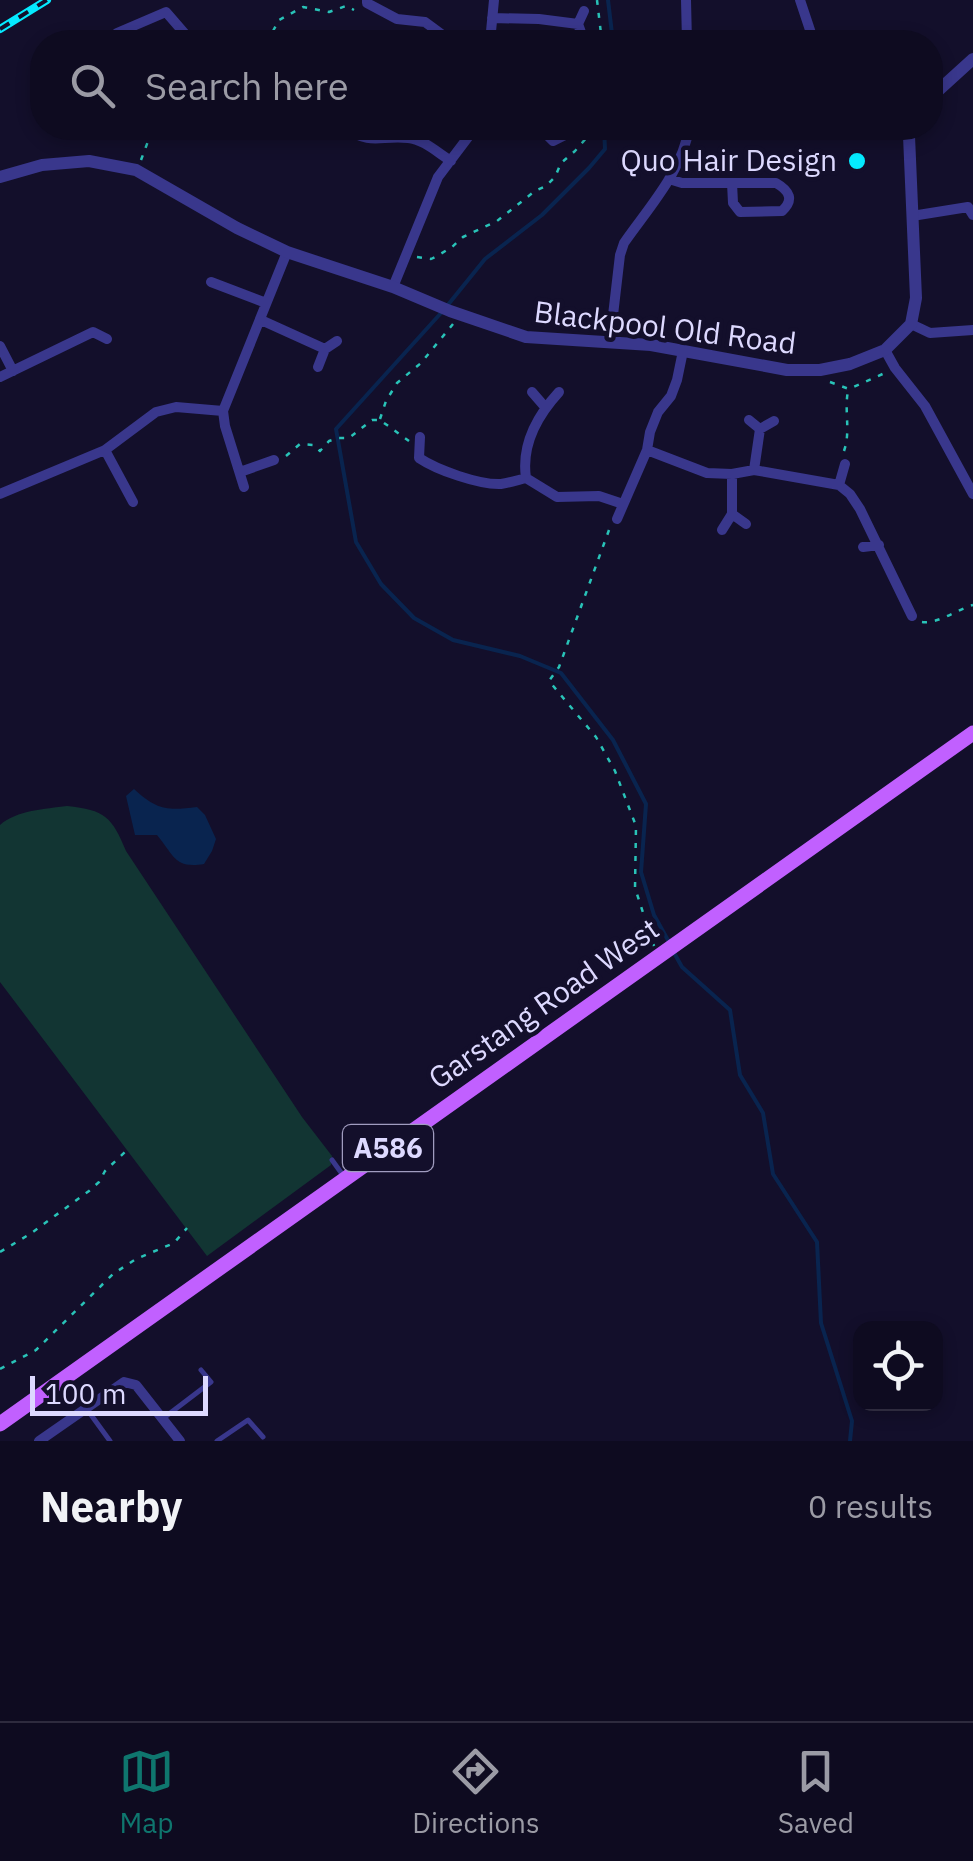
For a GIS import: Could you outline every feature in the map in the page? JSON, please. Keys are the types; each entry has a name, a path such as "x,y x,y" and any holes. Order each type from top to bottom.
{"main road":[{"name":"Garstang Road West","path":"0,1424 973,734"}],"street":[{"path":"491,30 494,0"},
{"path":"686,0 687,30"},
{"path":"800,0 810,30"},
{"path":"354,10 367,2 397,19 425,22 438,30"},
{"path":"580,30 578,24 584,11"},
{"path":"125,30 166,12 182,30"},
{"path":"492,18 578,24"},
{"path":"943,86 973,58"},
{"path":"416,140 450,161"},
{"path":"393,287 438,177 466,140"},
{"path":"610,341 620,254 669,179 687,140"},
{"path":"909,140 916,298 911,324 930,333 973,330"},
{"name":"Blackpool Old Road","path":"0,177 42,165 89,161 136,170 287,252 526,337 610,341 801,372 850,364 884,350 911,324"},
{"path":"669,179 682,183 776,183 787,189 788,205 782,212 740,212 733,203 732,184"},
{"path":"912,216 968,207 973,215"},
{"path":"244,486 223,411 287,252"},
{"path":"211,282 266,304"},
{"path":"93,332 95,318"},
{"path":"261,320 325,349"},
{"path":"93,332 107,339"},
{"path":"0,377 93,332"},
{"path":"318,367 325,349 338,341"},
{"path":"0,346 13,371"},
{"path":"884,350 926,406 973,494"},
{"path":"618,519 648,450 658,412 678,380 683,351"},
{"path":"532,392 544,407"},
{"path":"526,478 526,445 544,407 559,392"},
{"path":"0,494 105,450 156,412 176,407 223,411"},
{"path":"749,420 760,429"},
{"path":"760,429 774,422"},
{"path":"754,470 760,429"},
{"path":"420,441 420,458"},
{"path":"105,450 133,502"},
{"path":"648,450 708,472 732,474 754,470 839,485 860,509 912,616"},
{"path":"420,458 487,482 501,484 526,478 557,496 599,496 623,504"},
{"path":"408,465 420,458"},
{"path":"240,472 274,460"},
{"path":"839,485 845,466"},
{"path":"722,530 732,514 732,474"},
{"path":"732,514 746,524"},
{"path":"863,547 879,545"},
{"path":"39,1441 128,1382 136,1386 180,1441"}],"lane":[{"path":"332,1160 346,1178"},
{"path":"162,1419 211,1382 202,1370"},
{"path":"86,1408 110,1441"},
{"path":"217,1441 248,1420 263,1438"}],"path":[{"path":"597,0 601,30"},
{"path":"274,30 279,20 303,7 329,12 346,6 354,10"},
{"path":"136,170 148,140"},
{"path":"406,256 431,259 452,248 462,237 497,221 546,186 561,163 585,140"},
{"path":"380,420 396,383 421,363 454,323 448,310"},
{"path":"801,372 849,389 895,368"},
{"path":"845,466 842,458 849,438 849,389"},
{"path":"274,460 300,444 314,445 320,451 329,441 349,438 372,420 380,420 408,441 420,441"},
{"path":"618,519 605,540 559,668 549,681 596,737 616,770 636,826 635,888 661,954"},
{"path":"912,616 927,624 973,606"},
{"path":"0,1252 88,1191 127,1150"},
{"path":"0,1369 36,1350 113,1274 174,1243 186,1228"}],"green space":[{"path":"67,806 99,813 111,823 302,1117 332,1156 331,1165 207,1256 0,982 0,825 23,813"}],"water":[{"path":"134,789 156,805 170,809 197,807 205,815 216,839 204,864 180,862 157,835 135,835 126,796"}],"waterway":[{"path":"608,0 612,30"},
{"path":"447,306 485,259 542,215 589,168 605,149 605,140"},
{"path":"441,313 336,429 356,542 381,584 414,618 453,640 520,656 561,673 613,740 646,804 641,872 654,915 669,942"},
{"path":"673,951 682,967 730,1010 740,1075 763,1113 773,1174 817,1242 821,1323 852,1421 850,1441"}],"railway":[{"path":"0,29 47,0"}],"place":[{"name":"Quo Hair Design","path":"857,161"}]}
